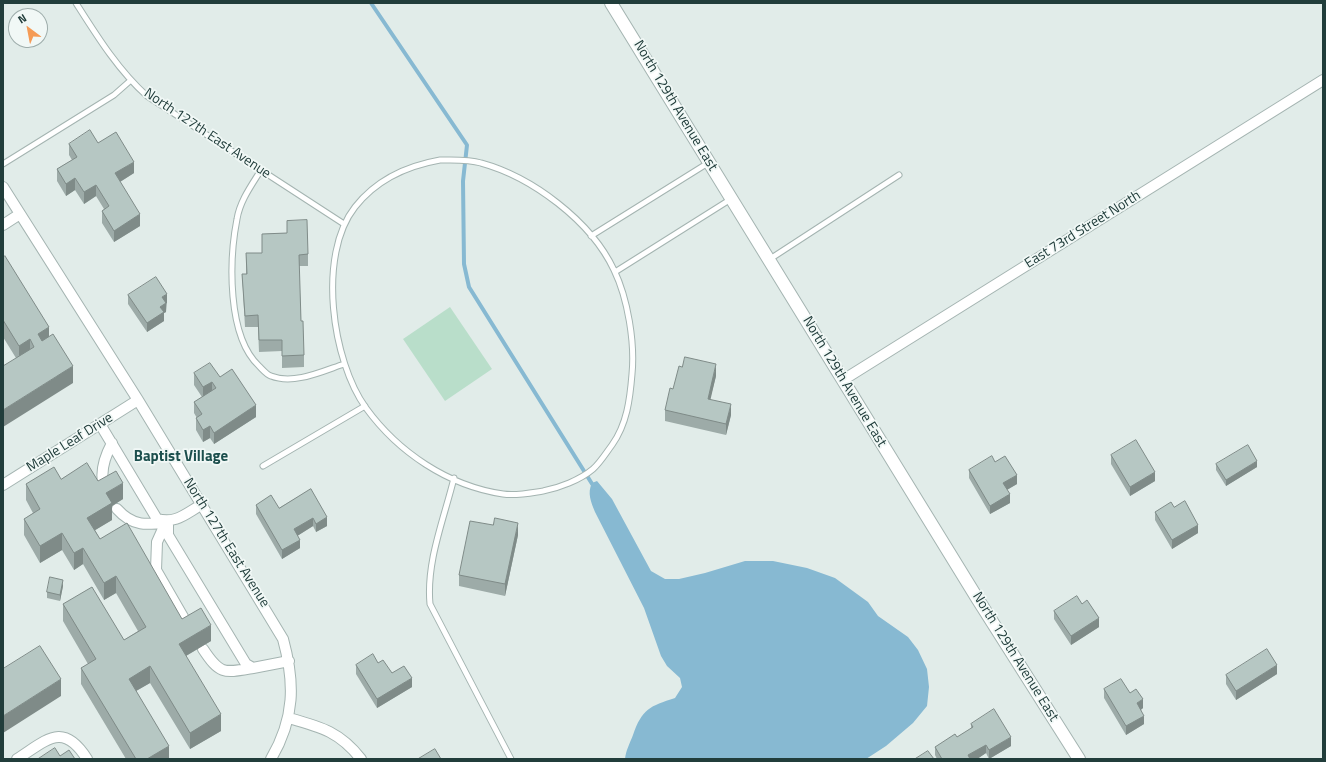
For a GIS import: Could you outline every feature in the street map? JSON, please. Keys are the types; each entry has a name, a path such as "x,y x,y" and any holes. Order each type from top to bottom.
{"street":[{"name":"North 129th Avenue East","path":"611,3 770,259 977,598 1079,759"},
{"name":"East 73rd Street North","path":"843,380 1323,80"},
{"name":"North 127th East Avenue","path":"3,187 138,400 201,505 272,617 283,639 290,661 292,696 289,718"},
{"path":"3,225 20,214"},
{"name":"Maple Leaf Drive","path":"3,485 138,400"},
{"path":"100,424 157,519 167,522"},
{"path":"107,493 102,483 102,477 104,458 112,443"},
{"path":"117,509 124,517 143,525 167,522 177,519 201,505"},
{"path":"167,522 157,542 156,570 191,630"},
{"path":"167,522 168,535 246,664 253,668"},
{"path":"203,649 214,666 223,670 253,668 290,661"},
{"path":"274,757 289,718 326,729 336,734 353,748 361,759"},
{"path":"17,759 47,740 60,736 71,740 80,748 87,759"}],"lane":[{"name":"North 127th East Avenue","path":"76,3 104,47 131,80 156,103 344,224"},
{"path":"3,164 114,95 131,80"},
{"path":"440,160 479,162 525,181 562,206 591,236 615,272 631,333 633,358 631,388 624,423 613,443 593,469 560,487 524,494 497,492 443,474 415,458 396,443 365,406 344,364 334,321 333,271 344,224 354,208 373,187 399,171 418,164 440,160"},
{"path":"591,236 709,162"},
{"path":"261,170 243,199 237,218 235,240 233,285 234,307 238,329 246,349 253,360 270,376 281,379 309,375 344,364"},
{"path":"770,259 898,175"},
{"path":"615,272 731,198"},
{"path":"263,466 365,406"},
{"path":"454,478 432,566 429,588 430,604 511,759"}],"green space":[{"path":"450,307 492,369 445,401 403,339"}],"water":[{"path":"597,481 612,499 651,571 665,579 679,579 745,561 773,561 807,568 835,578 868,602 878,616 908,637 918,650 927,669 929,687 927,706 913,723 886,746 866,759 625,759 636,726 640,719 653,706 675,698 682,687 680,678 667,666 661,656 644,608 595,512 591,501 590,490 592,483"}],"building":[{"path":"90,130 98,143 116,132 134,162 115,173 140,214 114,231 102,211 109,206 96,185 84,192 75,178 66,184 57,169 77,157 69,144"},
{"path":"307,220 308,254 299,255 301,321 303,321 304,355 282,356 282,340 259,340 258,315 245,316 242,274 247,274 246,253 262,253 262,234 287,233 287,221"},
{"path":"5,256 49,327 38,334 42,341 53,334 73,366 3,410 3,366 34,347 30,339 19,346 3,320 3,258"},
{"path":"156,277 167,294 162,297 166,303 160,307 164,312 147,323 128,295"},
{"path":"685,357 716,364 708,399 731,404 726,424 665,410 670,388 673,389 679,366 682,367"},
{"path":"210,363 220,377 232,369 256,405 214,433 210,426 203,430 196,418 202,414 194,402 216,388 212,382 203,387 194,373"},
{"path":"1136,440 1155,472 1130,487 1111,455"},
{"path":"1248,445 1257,461 1226,480 1216,464"},
{"path":"992,456 995,462 1005,456 1017,475 1003,483 1010,494 990,506 969,470"},
{"path":"87,463 98,481 116,471 123,483 106,493 112,503 87,518 100,539 127,523 182,619 201,608 211,625 179,644 221,714 190,733 150,666 129,679 169,746 147,759 136,759 81,668 96,659 63,604 92,587 124,640 146,627 116,576 104,583 83,548 74,553 62,533 40,546 24,519 40,509 26,484 54,467 61,479"},
{"path":"311,489 327,517 316,524 313,518 294,529 300,540 282,550 256,505 271,495 279,508"},
{"path":"1185,501 1198,525 1172,540 1155,512 1171,502 1174,507"},
{"path":"495,518 518,523 505,584 459,575 470,521 493,525"},
{"path":"50,577 63,580 60,595 47,592"},
{"path":"1077,596 1082,604 1087,600 1099,618 1071,636 1054,611"},
{"path":"40,646 61,679 3,716 3,669"},
{"path":"1267,649 1277,665 1236,691 1226,675"},
{"path":"373,654 378,663 383,660 392,673 404,666 412,678 377,699 356,665"},
{"path":"1121,679 1130,693 1136,689 1143,699 1137,703 1144,716 1126,726 1104,689"},
{"path":"994,709 1011,737 989,750 986,745 968,755 970,759 942,759 935,747 955,734 957,737 973,727 971,724"},
{"path":"55,748 60,756 69,750 75,759 38,759"},
{"path":"435,749 441,759 418,759"},
{"path":"928,751 934,759 915,759"}],"waterway":[{"path":"371,3 467,145 463,181 464,264 469,287 594,487"}],"district":[{"name":"Baptist Village","path":"181,457"}]}
